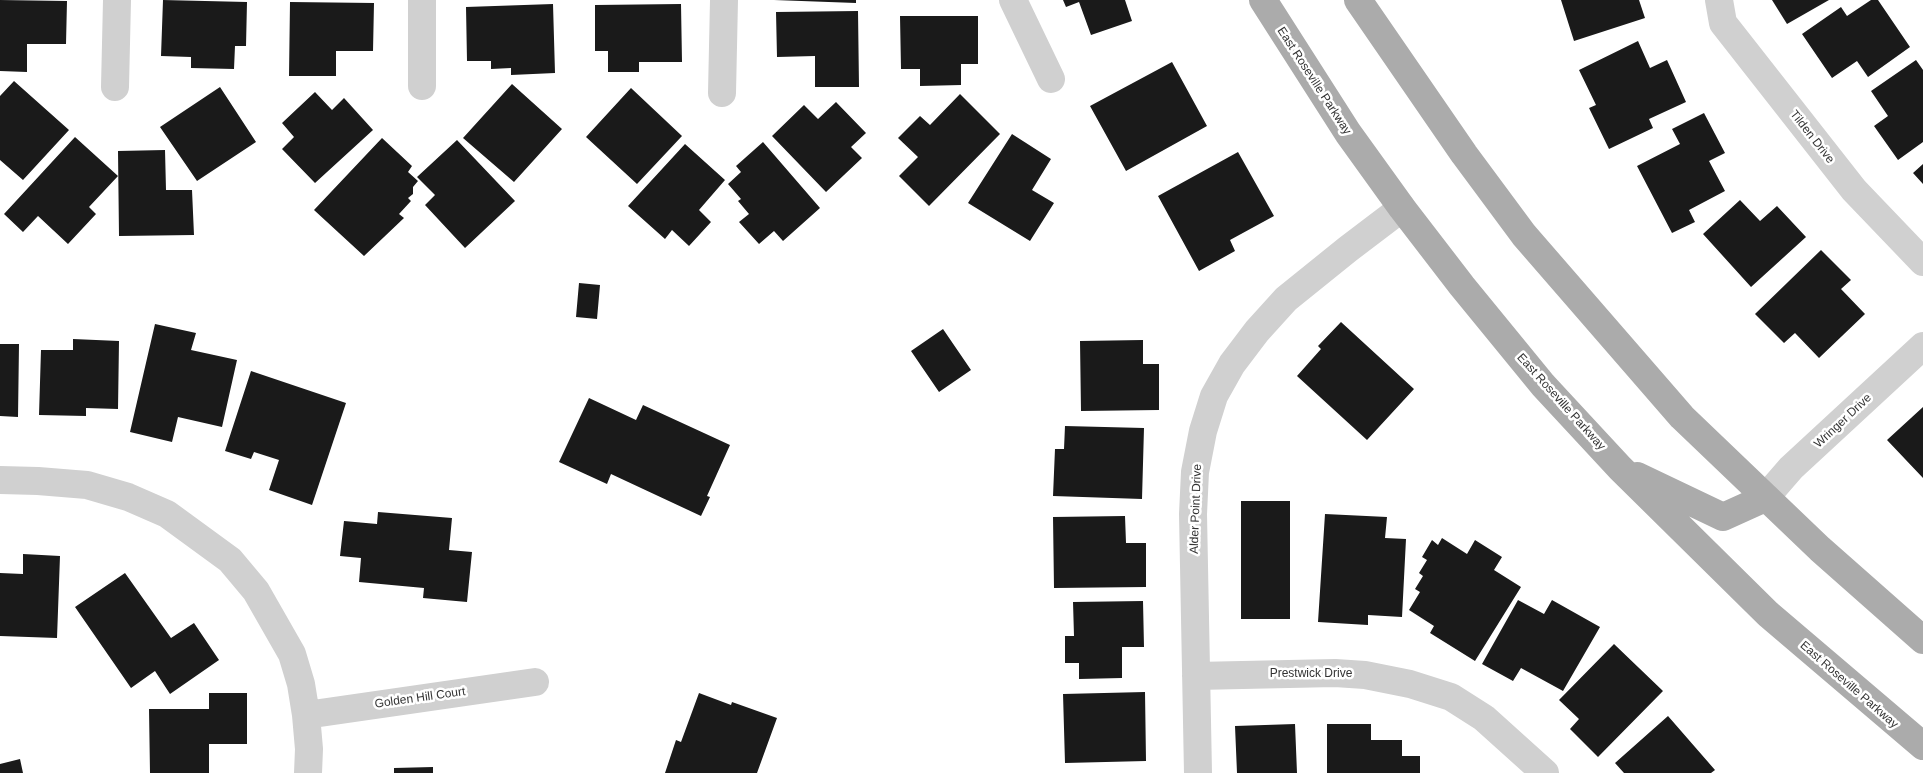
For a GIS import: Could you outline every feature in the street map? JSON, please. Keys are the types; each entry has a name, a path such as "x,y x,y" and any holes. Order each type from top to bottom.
{"main road":[{"name":"East Roseville Parkway","path":"1263,0 1348,133 1402,208 1462,286 1544,385 1620,468 1768,614 1923,746"},
{"path":"1358,0 1464,154 1524,235 1682,417 1765,498 1891,614 1923,640"},
{"path":"1620,468 1723,517 1765,498"}],"street":[{"path":"115,86 117,0"},
{"path":"422,0 422,86"},
{"path":"722,93 724,0"},
{"path":"1014,0 1051,79"},
{"name":"Tilden Drive","path":"1719,0 1723,23 1854,190 1923,262"},
{"name":"Alder Point Drive","path":"1198,773 1193,514 1195,472 1203,431 1214,396 1242,351 1286,299 1348,248 1402,208"},
{"name":"Wringer Drive","path":"1765,498 1792,468 1923,346"},
{"path":"0,480 87,485 128,497 167,514 200,536 230,560 256,591 277,624 292,654 301,684 306,715 309,749 308,773"},
{"name":"Prestwick Drive","path":"1196,676 1335,673 1365,675 1410,684 1451,697 1484,718 1545,773"},
{"name":"Golden Hill Court","path":"306,715 535,682"}],"building":[{"path":"0,0 67,1 66,44 27,44 27,72 0,71"},
{"path":"163,0 247,2 246,46 235,46 234,69 191,68 191,57 161,56"},
{"path":"774,0 856,0 856,3"},
{"path":"1063,0 1125,0 1132,21 1091,35 1079,2 1066,7"},
{"path":"1561,0 1639,0 1645,18 1574,41"},
{"path":"1772,0 1829,0 1787,24"},
{"path":"1871,0 1878,0 1910,47 1868,77 1857,61 1832,78 1802,34 1841,7 1847,16"},
{"path":"290,2 374,3 373,51 336,51 336,76 289,76"},
{"path":"553,4 555,73 511,75 511,68 491,69 491,61 467,61 466,7"},
{"path":"681,4 682,62 639,62 639,72 608,72 608,51 595,51 595,5"},
{"path":"858,11 859,87 815,87 815,56 777,57 776,12"},
{"path":"900,16 978,16 978,64 961,64 961,85 920,86 920,69 901,69"},
{"path":"1638,41 1650,68 1667,60 1686,102 1649,119 1653,128 1609,149 1589,108 1596,105 1579,70"},
{"path":"1916,60 1923,70 1923,142 1898,160 1874,126 1888,116 1871,91"},
{"path":"1172,62 1207,126 1126,171 1090,106"},
{"path":"14,81 69,130 23,180 0,160 0,96"},
{"path":"512,84 562,129 514,182 463,138"},
{"path":"220,87 256,142 197,181 160,127"},
{"path":"631,88 682,136 637,184 586,137"},
{"path":"315,92 332,110 344,98 373,130 315,183 282,149 294,137 282,123"},
{"path":"960,94 1000,134 929,206 899,176 918,157 898,138 920,116 930,125"},
{"path":"836,102 866,133 851,147 862,158 826,192 772,136 804,105 818,119"},
{"path":"1704,113 1725,153 1709,161 1725,191 1689,210 1695,222 1672,233 1637,166 1680,144 1672,129"},
{"path":"1012,134 1051,159 1032,190 1054,203 1030,241 968,203"},
{"path":"75,137 118,176 89,207 96,214 68,244 38,216 23,232 4,214"},
{"path":"382,138 412,166 408,172 418,181 413,187 413,194 408,198 411,201 399,214 404,218 364,256 314,210"},
{"path":"457,140 515,201 465,248 425,205 435,195 417,177"},
{"path":"763,142 820,208 783,241 774,231 759,244 739,222 749,214 738,201 741,199 728,184 741,172 736,166"},
{"path":"685,144 725,180 699,210 711,222 689,246 672,230 665,239 628,206"},
{"path":"165,150 166,190 192,190 194,235 119,236 118,151"},
{"path":"1238,152 1274,216 1230,240 1235,251 1199,271 1158,196"},
{"path":"1923,164 1923,184 1913,173"},
{"path":"1740,200 1760,221 1777,206 1806,237 1751,287 1703,234"},
{"path":"1821,250 1851,280 1841,289 1865,314 1819,358 1795,333 1784,343 1755,314"},
{"path":"579,283 600,285 597,319 576,317"},
{"path":"1341,322 1414,389 1367,440 1297,376 1321,349 1318,346"},
{"path":"155,324 196,333 191,350 237,360 222,427 178,417 172,442 130,432"},
{"path":"943,329 971,370 939,392 911,351"},
{"path":"73,339 119,341 118,409 86,408 86,416 39,415 41,350 73,350"},
{"path":"1143,340 1143,364 1159,364 1159,410 1081,411 1080,341"},
{"path":"0,344 19,344 18,417 0,416"},
{"path":"251,371 346,403 312,505 269,490 279,460 254,452 251,459 225,451"},
{"path":"589,398 636,420 643,405 730,445 707,496 710,497 701,516 611,474 607,484 559,462"},
{"path":"1923,407 1923,478 1887,440"},
{"path":"1065,426 1144,428 1142,499 1053,496 1055,449 1064,449"},
{"path":"1241,501 1290,501 1290,619 1241,619"},
{"path":"378,512 452,518 449,550 472,552 467,602 423,598 424,588 359,582 361,558 340,556 344,521 377,524"},
{"path":"1325,514 1387,517 1385,538 1406,539 1402,617 1368,615 1368,625 1318,622"},
{"path":"1125,516 1126,543 1146,543 1146,587 1054,588 1053,517"},
{"path":"1442,538 1467,554 1475,540 1502,557 1494,570 1521,587 1475,661 1430,633 1434,626 1409,610 1420,592 1415,589 1423,576 1419,573 1427,560 1422,557 1432,540 1438,545"},
{"path":"23,554 60,556 57,638 0,636 0,573 23,574"},
{"path":"125,573 171,638 194,623 219,660 170,694 155,671 131,688 75,607"},
{"path":"1518,600 1544,614 1552,600 1600,627 1563,691 1521,668 1513,681 1482,664"},
{"path":"1143,601 1144,647 1122,647 1122,678 1079,679 1079,663 1065,663 1065,636 1074,636 1073,602"},
{"path":"1614,644 1663,691 1598,757 1570,729 1579,719 1559,700"},
{"path":"1145,692 1146,761 1065,763 1063,694"},
{"path":"209,693 247,693 247,744 209,744 209,773 150,773 149,709 209,709"},
{"path":"699,693 731,705 732,702 777,718 757,773 665,773 676,740 681,742"},
{"path":"1668,716 1715,770 1711,773 1624,773 1615,763"},
{"path":"1295,724 1297,773 1237,773 1235,726"},
{"path":"1327,724 1371,724 1371,740 1402,740 1402,756 1420,756 1420,773 1327,773"},
{"path":"20,759 23,773 0,773 0,764"},
{"path":"433,767 433,773 394,773 394,768"}]}
